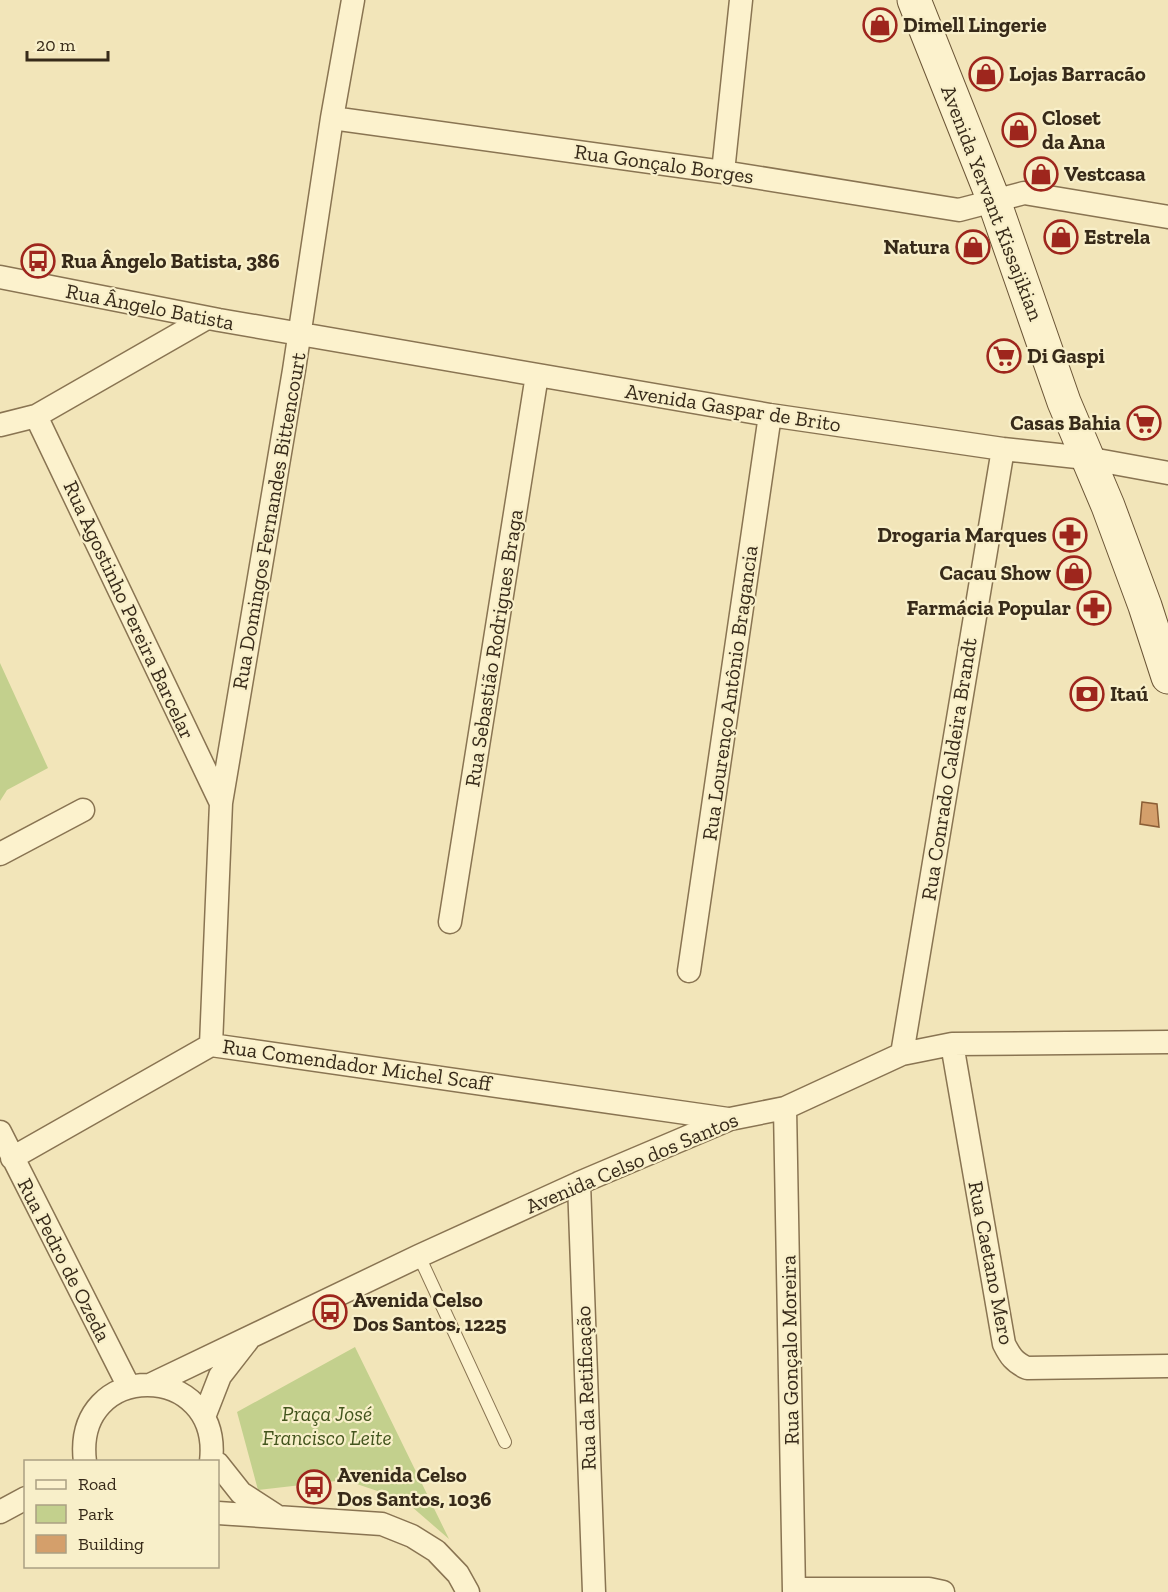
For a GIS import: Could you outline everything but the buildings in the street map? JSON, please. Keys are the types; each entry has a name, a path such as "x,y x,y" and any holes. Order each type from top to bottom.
{"main road":[{"name":"Avenida Yervant Kissajikian","path":"914,0 994,201 1086,458 1108,506 1129,562 1168,676"}],"street":[{"name":"Rua Domingos Fernandes Bittencourt","path":"211,1045 221,803 300,335 332,118 353,0"},
{"path":"723,172 741,0"},
{"name":"Rua Gonçalo Borges","path":"332,118 723,172 959,210 1024,193 1168,217"},
{"name":"Rua Ângelo Batista","path":"0,277 300,335"},
{"path":"0,425 36,416 207,318"},
{"name":"Avenida Gaspar de Brito","path":"300,335 770,415 1003,449 1086,458 1168,473"},
{"name":"Rua Sebastião Rodrigues Braga","path":"450,922 537,375"},
{"name":"Rua Lourenço Antônio Bragancia","path":"689,971 770,415"},
{"name":"Rua Agostinho Pereira Barcelar","path":"36,416 221,803"},
{"name":"Rua Conrado Caldeira Brandt","path":"902,1054 1003,449"},
{"path":"0,854 83,810"},
{"name":"Avenida Celso dos Santos","path":"152,1384 253,1334 579,1183 730,1119 785,1108 902,1054 952,1044 1168,1042"},
{"name":"Rua Caetano Mero","path":"952,1044 1004,1344 1010,1356 1016,1363 1027,1368 1168,1366"},
{"name":"Rua Comendador Michel Scaff","path":"12,1158 211,1045 730,1119"},
{"name":"Rua Gonçalo Moreira","path":"785,1108 794,1591"},
{"name":"Rua Pedro de Ozeda","path":"0,1132 129,1387"},
{"name":"Rua da Retificação","path":"579,1183 594,1592"},
{"name":"Avenida Celso dos Santos","path":"204,1417 220,1376 253,1334"},
{"path":"85,1460 83,1449 85,1433 91,1417 101,1404 114,1393 129,1387 152,1384 174,1390 189,1400 204,1417 209,1428 214,1460"},
{"path":"219,1467 241,1493 276,1516"},
{"path":"0,1512 24,1499"},
{"path":"219,1513 382,1524 412,1536 436,1551 459,1574 468,1592"},
{"path":"794,1591 929,1589 943,1592"}],"lane":[{"path":"419,1256 505,1442"}],"green space":[{"path":"0,663 48,768 7,790 0,801"},
{"name":"Praça José Francisco Leite","path":"355,1347 449,1539 404,1500 345,1480 258,1490 237,1412"}],"place":[{"name":"Dimell Lingerie","path":"880,25"},
{"name":"Lojas Barracão","path":"986,74"},
{"name":"Closet da Ana","path":"1019,130"},
{"name":"Vestcasa","path":"1041,174"},
{"name":"Estrela","path":"1061,237"},
{"name":"Natura","path":"973,247"},
{"name":"Rua Ângelo Batista, 386","path":"38,261"},
{"name":"Di Gaspi","path":"1004,356"},
{"name":"Casas Bahia","path":"1144,423"},
{"name":"Drogaria Marques","path":"1070,535"},
{"name":"Cacau Show","path":"1074,573"},
{"name":"Farmácia Popular","path":"1094,608"},
{"name":"Itaú","path":"1087,694"},
{"name":"Avenida Celso Dos Santos, 1225","path":"330,1312"},
{"name":"Avenida Celso Dos Santos, 1036","path":"314,1487"}]}
